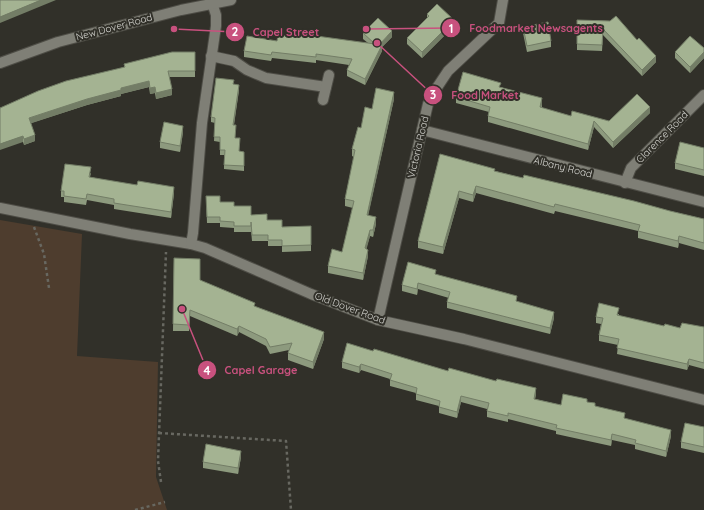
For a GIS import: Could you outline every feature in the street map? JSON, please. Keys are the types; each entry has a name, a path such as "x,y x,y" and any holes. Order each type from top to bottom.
{"street":[{"name":"New Dover Road","path":"0,63 58,42 181,10 231,0"},
{"name":"Victoria Road","path":"378,320 428,104 438,86 455,64 499,23 504,0"},
{"path":"191,244 194,233 202,123 216,20 212,3"},
{"path":"211,56 234,61 254,74 266,78 326,87"},
{"path":"323,100 329,75"},
{"name":"Clarence Road","path":"625,183 631,168 704,94"},
{"name":"Albany Road","path":"422,130 704,202"},
{"name":"Old Dover Road","path":"0,208 130,234 191,244 205,248 310,294 378,320 464,339 704,400"}],"path":[{"path":"30,213 44,254 49,288"},
{"path":"161,482 158,461 166,239"},
{"path":"160,433 286,441 291,510"},
{"path":"135,510 165,502"}],"shaded area":[{"path":"0,220 82,234 77,356 158,362 156,477 167,510 0,510"}],"building":[{"path":"0,0 41,0 0,17"},
{"path":"437,4 454,20 422,52 407,38 429,16 427,14"},
{"path":"616,16 637,40 639,38 656,56 642,70 603,29 602,45 577,44 577,20 610,21"},
{"path":"378,18 392,31 379,45 382,45 365,79 347,70 352,59 316,54 316,57 272,52 271,55 244,51 247,36 277,41 278,35 287,36 287,32 375,44 363,33"},
{"path":"548,22 551,41 527,46 523,27"},
{"path":"690,36 704,48 704,52 690,67 675,52"},
{"path":"172,52 195,52 195,71 168,71 172,89 156,93 155,87 150,88 149,81 121,88 121,90 87,99 29,118 35,135 24,139 23,136 0,144 0,108 38,91 66,81 125,67 124,64"},
{"path":"463,72 501,83 499,87 542,98 540,107 571,116 572,111 609,121 637,94 650,107 613,142 594,121 588,144 488,116 490,107 456,97"},
{"path":"216,78 234,80 233,84 239,85 233,125 236,125 235,138 240,138 239,151 244,152 244,166 224,165 225,150 220,150 220,137 214,137 215,118 211,117"},
{"path":"376,88 394,92 367,215 376,217 373,230 370,230 365,248 368,250 363,273 328,266 332,249 342,252 354,201 345,199 355,150 352,149 358,127 361,128 365,107 372,109"},
{"path":"164,122 183,126 180,146 160,142"},
{"path":"680,142 704,148 704,170 675,163"},
{"path":"440,154 495,169 494,171 523,178 524,175 704,219 704,243 679,236 678,241 638,231 640,225 555,204 554,207 476,186 473,195 459,191 443,247 418,241"},
{"path":"65,164 91,167 89,177 137,185 138,181 174,187 171,212 114,203 114,199 87,194 86,199 64,196 64,191 61,191"},
{"path":"206,196 220,196 220,202 234,202 234,206 251,206 251,215 267,214 267,220 282,220 282,227 311,226 311,245 282,246 282,240 268,240 268,235 252,235 251,222 251,226 234,226 234,222 220,221 220,217 207,217"},
{"path":"174,258 200,259 200,280 255,303 254,306 324,332 313,362 288,353 292,343 270,347 266,339 239,326 237,329 190,310 189,325 173,324"},
{"path":"408,262 436,270 435,274 517,296 516,301 554,312 550,328 447,302 450,292 418,283 417,289 402,285"},
{"path":"599,303 619,308 617,315 664,326 665,324 680,328 682,323 704,327 704,363 689,359 687,364 617,348 619,339 599,335 603,318 596,317"},
{"path":"347,343 373,351 374,349 448,371 449,368 496,381 497,379 536,388 534,399 561,405 563,394 587,399 587,402 595,403 595,406 625,413 624,418 671,430 666,451 635,443 636,440 612,434 611,440 556,428 557,425 508,413 508,416 487,411 489,403 461,396 457,412 439,407 440,401 416,394 417,388 390,380 392,374 361,364 359,367 342,362"},
{"path":"685,423 704,427 704,447 681,442"},
{"path":"206,444 241,451 238,468 203,462"}],"place":[{"name":"Capel Street","path":"174,29"},
{"name":"Foodmarket Newsagents","path":"366,29"},
{"name":"Food Market","path":"377,43"},
{"name":"Capel Garage","path":"182,309"}]}
